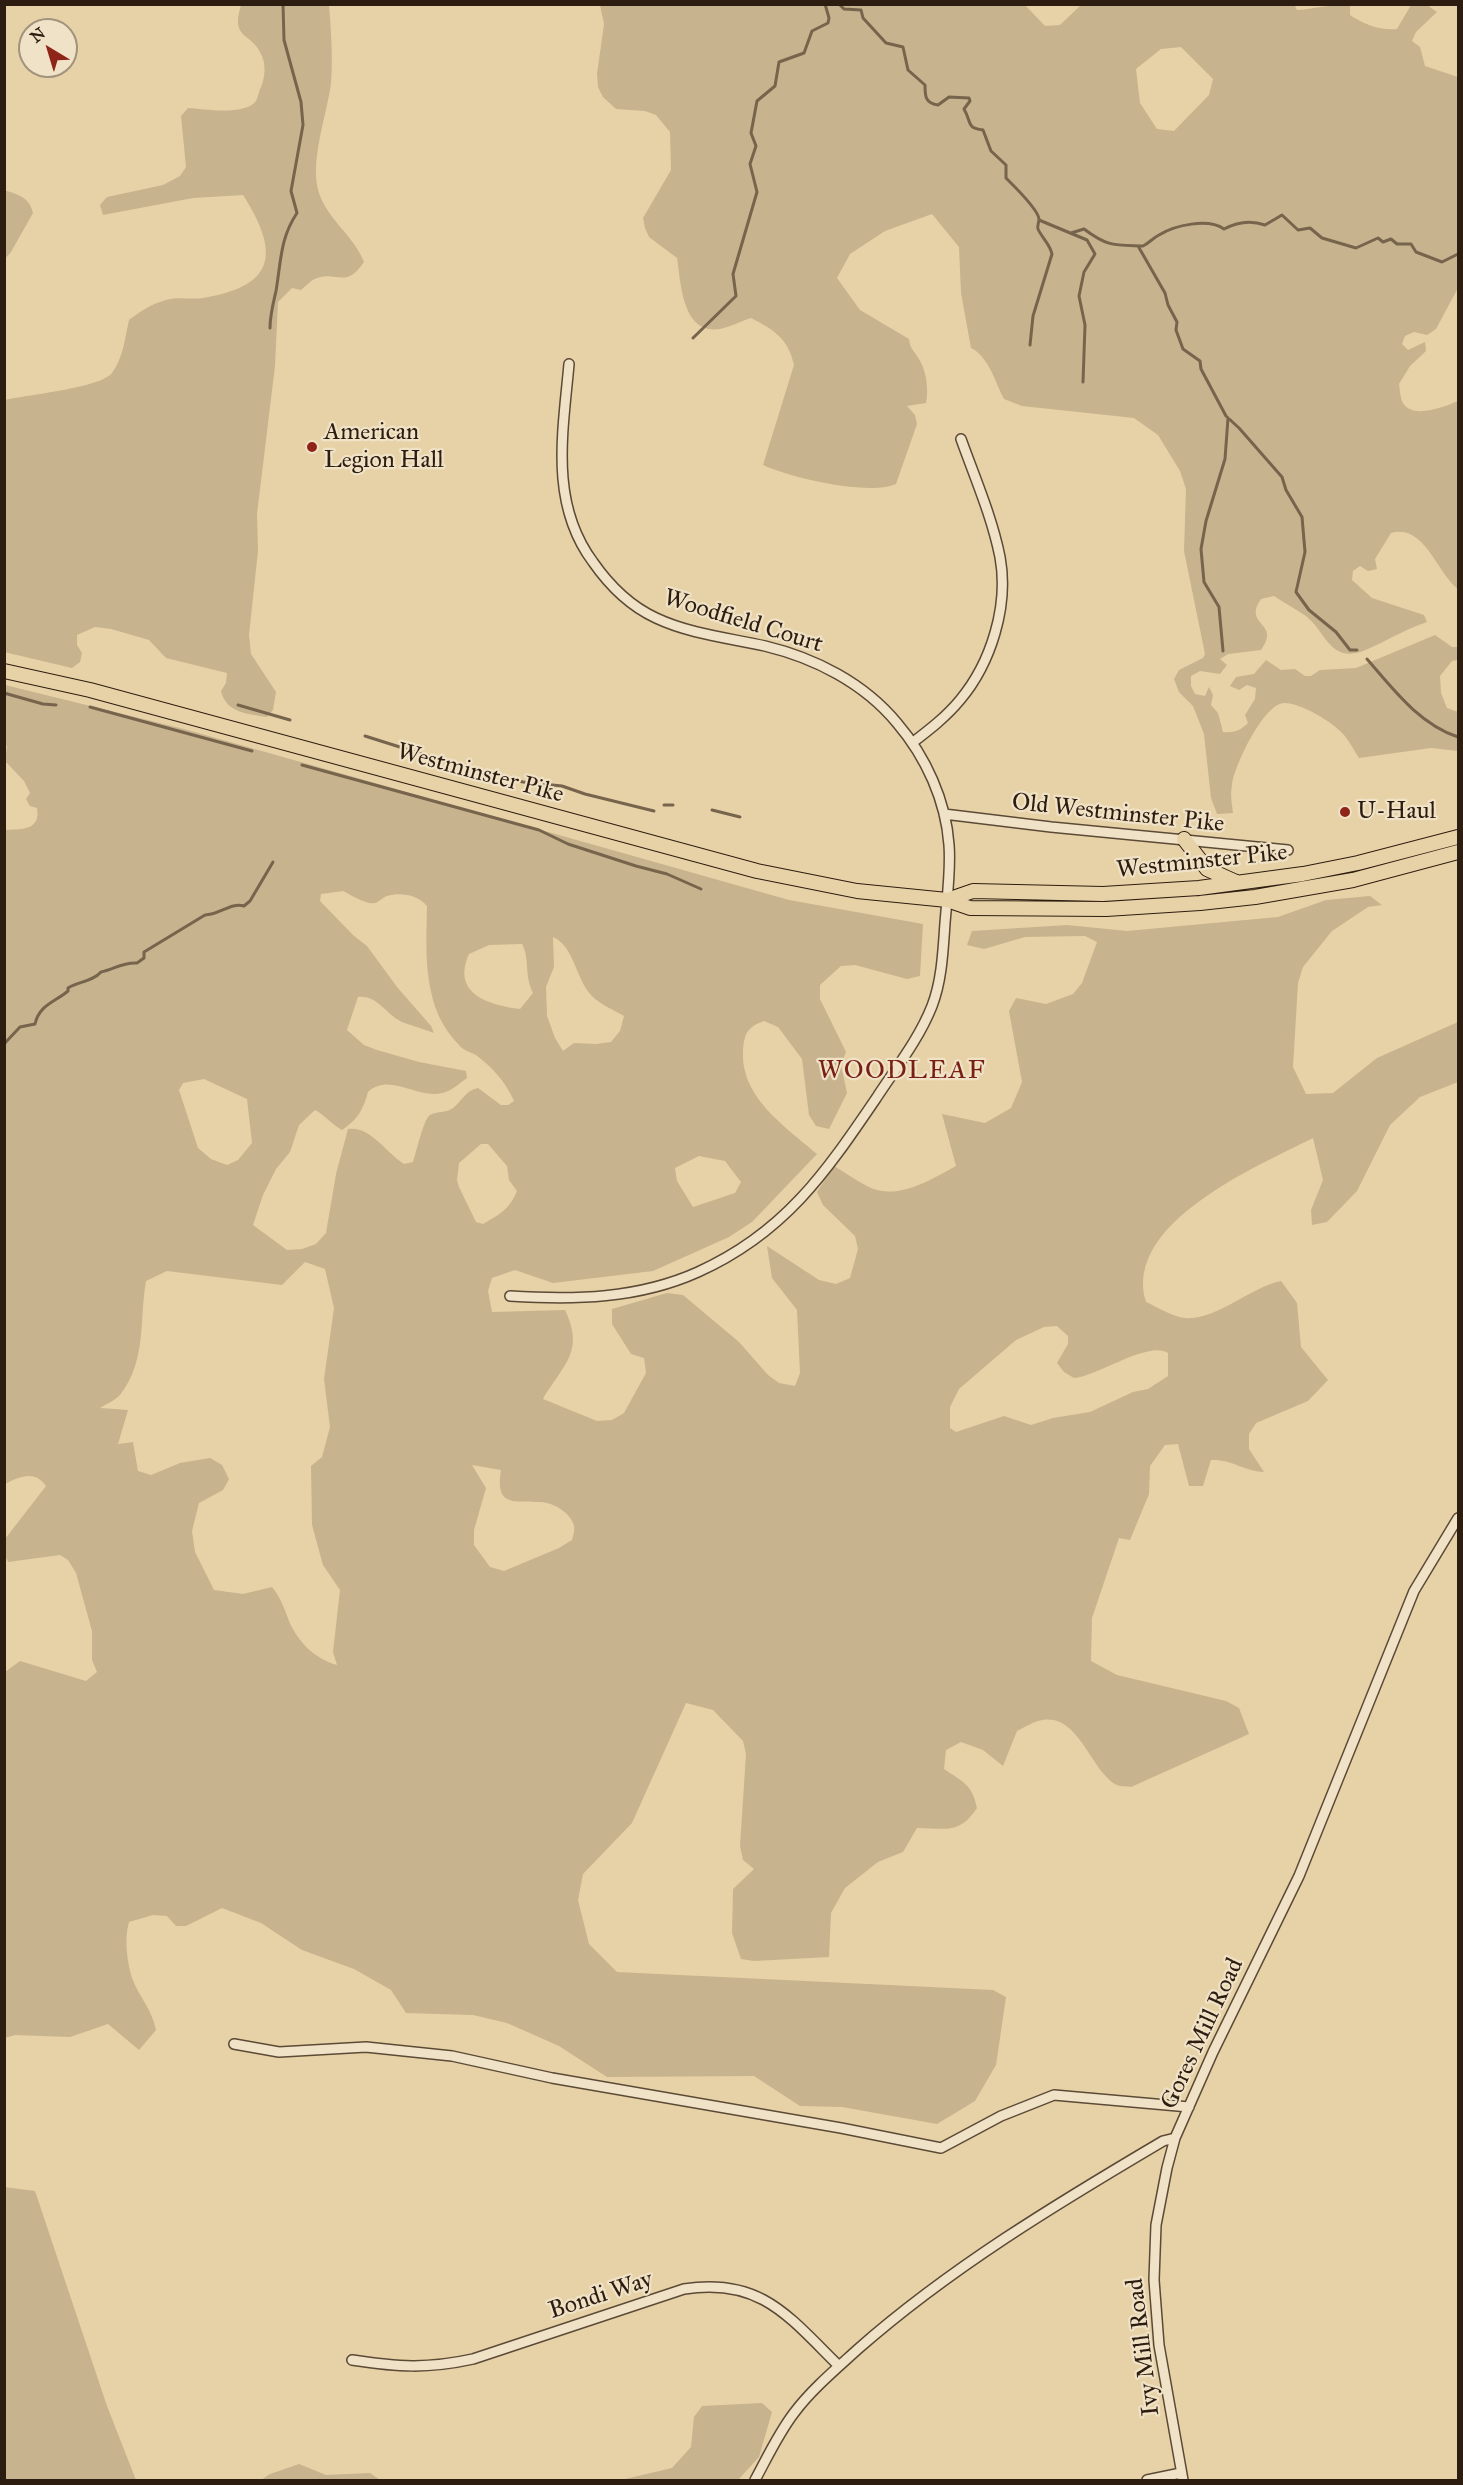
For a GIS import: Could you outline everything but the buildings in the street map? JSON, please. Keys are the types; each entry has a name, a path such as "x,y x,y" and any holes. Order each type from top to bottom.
{"highway":[{"name":"Westminster Pike","path":"4,671 90,690 757,872 857,891 946,900 970,908 1106,909 1255,897 1353,880 1458,852"},
{"name":"Westminster Pike","path":"946,900 973,891 1103,894 1189,889 1238,883 1347,866 1458,837"},
{"path":"1184,839 1207,869 1238,883"}],"street":[{"name":"Woodfield Court","path":"510,1296 557,1299 604,1297 636,1292 668,1283 718,1262 744,1247 784,1216 813,1186 836,1157 904,1057 924,1023 938,988 946,900 949,846 944,814 934,782 912,743 881,706 832,670 791,654 671,624 641,609 614,588 581,545 563,491 562,452 570,364"},
{"path":"912,743 947,714 968,690 984,661 997,622 1002,582 1000,558 961,439"},
{"name":"Old Westminster Pike","path":"944,814 1050,827 1288,850"},
{"name":"Gores Mill Road","path":"755,2481 795,2412 839,2366 902,2313 974,2260 1149,2149 1163,2141 1175,2138 1213,2052 1299,1876 1414,1591 1458,1518"},
{"path":"234,2044 279,2052 366,2047 452,2056 552,2078 830,2126 941,2148 1001,2116 1054,2095 1189,2106"},
{"name":"Ivy Mill Road","path":"1175,2138 1156,2225 1154,2280 1159,2345 1182,2476"},
{"name":"Bondi Way","path":"352,2360 415,2368 453,2363 472,2359 684,2289 720,2286 736,2288 770,2303 791,2319 839,2366"},
{"path":"1147,2481 1182,2476"}],"shaded area":[{"path":"1024,4 1045,26 1060,25 1082,4 1294,4 1297,10 1350,5 1350,15 1366,24 1385,29 1397,29 1411,5 1427,5 1437,12 1416,32 1412,41 1420,47 1425,66 1458,77 1458,288 1436,329 1427,335 1414,332 1405,336 1402,344 1408,350 1425,342 1426,351 1410,366 1399,384 1403,403 1414,411 1430,410 1458,401 1458,589 1450,582 1421,542 1412,535 1402,532 1391,533 1375,559 1377,569 1368,571 1360,566 1353,571 1352,580 1372,598 1424,615 1427,622 1363,651 1352,654 1343,653 1330,644 1302,613 1274,596 1261,599 1256,608 1256,614 1267,634 1261,650 1228,654 1220,659 1227,665 1220,674 1200,671 1191,676 1191,686 1195,694 1205,696 1209,687 1213,695 1211,705 1218,713 1223,732 1233,732 1248,723 1245,715 1255,699 1256,688 1247,685 1239,690 1230,686 1236,677 1254,674 1266,660 1281,670 1295,669 1305,676 1311,676 1320,670 1356,668 1435,635 1452,647 1458,647 1458,660 1452,661 1440,676 1441,693 1447,708 1458,712 1458,751 1431,748 1359,758 1344,735 1332,725 1308,710 1284,703 1276,706 1267,714 1244,751 1232,785 1233,813 1217,814 1211,798 1204,734 1193,706 1179,692 1174,679 1179,670 1203,658 1205,654 1184,551 1186,489 1180,471 1158,435 1134,418 1022,406 1004,399 991,370 982,357 971,348 961,293 959,247 932,214 885,231 850,254 837,278 860,310 909,339 925,372 926,403 907,406 915,415 917,424 896,484 884,487 849,487 810,480 763,465 794,365 791,356 779,336 751,318 720,329 707,329 691,316 682,293 677,258 649,237 643,218 671,170 670,132 656,115 645,111 616,109 603,97 598,87 597,74 604,24 600,5","holes":["1181,47 1213,79 1209,95 1174,131 1157,129 1140,103 1136,69 1161,49"]},
{"path":"241,5 329,5 331,83 317,153 316,181 328,212 354,244 364,262 358,270 347,277 324,276 313,280 301,290 292,288 278,302 275,366 257,514 258,551 249,635 251,654 276,692 273,710 267,717 239,711 228,704 221,691 226,683 227,673 166,658 149,640 111,629 95,627 77,635 77,645 82,653 80,662 72,668 4,652 5,400 78,387 105,378 112,373 119,361 129,320 133,317 151,306 170,299 194,299 227,293 245,285 257,275 264,264 266,250 263,234 243,195 193,198 103,215 100,205 107,197 163,185 180,176 186,167 181,116 188,108 234,110 251,106 256,101 263,80 264,64 258,48 244,35 238,25"},
{"path":"4,190 26,200 33,213 5,259"},
{"path":"5,685 184,729 789,900 923,924 920,976 907,979 855,965 841,966 820,985 820,999 846,1052 841,1065 847,1093 829,1129 816,1126 809,1115 802,1059 778,1027 764,1021 748,1032 744,1040 743,1052 744,1068 749,1084 779,1122 817,1154 752,1222 729,1237 653,1271 553,1283 515,1270 492,1278 488,1291 492,1312 565,1310 571,1324 572,1348 564,1367 543,1399 597,1421 612,1420 624,1413 646,1373 644,1358 631,1354 612,1324 612,1309 667,1293 683,1295 739,1342 768,1375 779,1383 795,1386 800,1373 797,1310 772,1278 767,1246 819,1280 836,1284 850,1278 858,1249 855,1236 823,1205 817,1192 834,1166 871,1188 882,1191 904,1190 937,1177 956,1166 942,1114 985,1123 1011,1108 1022,1082 1009,1011 1016,998 1046,1004 1073,994 1082,983 1097,942 1085,936 1025,937 984,949 967,945 972,931 1067,925 1127,931 1278,917 1326,900 1370,896 1382,905 1368,907 1332,931 1303,967 1298,983 1293,1067 1306,1094 1333,1093 1377,1058 1458,1022 1458,1082 1420,1097 1390,1125 1357,1191 1327,1222 1312,1225 1311,1210 1323,1180 1313,1138 1260,1164 1200,1201 1174,1223 1154,1247 1144,1273 1146,1302 1170,1314 1185,1318 1197,1318 1221,1309 1269,1284 1281,1281 1297,1303 1301,1347 1328,1380 1308,1401 1256,1423 1249,1434 1249,1449 1264,1472 1250,1470 1225,1461 1211,1460 1203,1486 1189,1486 1178,1444 1165,1445 1150,1466 1149,1494 1130,1540 1119,1538 1092,1618 1091,1661 1117,1675 1226,1701 1239,1708 1249,1734 1131,1787 1119,1786 1108,1778 1075,1735 1066,1726 1055,1721 1043,1720 1017,1731 1003,1766 983,1750 961,1742 946,1750 944,1769 966,1784 972,1794 977,1808 970,1817 964,1823 951,1828 917,1828 903,1852 878,1862 845,1888 831,1913 829,1957 754,1961 741,1959 732,1933 733,1889 754,1869 743,1860 740,1846 746,1754 743,1741 713,1710 686,1703 632,1823 583,1874 578,1900 589,1944 617,1972 993,1990 1006,1997 996,2065 975,2101 937,2124 842,2107 800,2106 754,2076 607,2077 559,2046 507,2023 473,2015 406,2013 391,1990 354,1969 302,1950 261,1923 222,1908 186,1926 176,1926 167,1916 153,1915 129,1922 126,1943 130,1971 152,2016 156,2030 139,2050 108,2024 70,2037 15,2035 5,2038 5,1672 20,1661 86,1681 97,1672 92,1660 92,1631 76,1573 68,1560 60,1555 8,1562 5,1555 5,1539 46,1486 32,1476 22,1477 5,1484 5,830 33,825 36,821 37,808 30,806 26,799 30,793 24,781 5,761 7,746 4,743","holes":["343,891 367,903 392,895 409,895 419,899 427,906 427,962 433,998 439,1015 462,1048 476,1055 498,1075 514,1101 508,1105 501,1105 478,1088 470,1091 451,1110 430,1115 423,1129 413,1162 404,1164 371,1136 356,1129 348,1129 336,1174 326,1233 316,1244 302,1249 287,1250 253,1225 263,1195 276,1169 290,1152 299,1125 315,1110 342,1130 356,1118 368,1092 376,1087 394,1085 433,1094 452,1089 467,1078 466,1071 419,1062 364,1045 347,1030 358,997 365,997 376,1002 396,1019 434,1033 431,1026 397,987 367,946 320,901 321,894","553,937 566,948 591,995 624,1016 620,1031 611,1042 574,1043 563,1051 555,1038 547,1016 546,987 554,967","522,944 533,993 520,1009 485,1000 469,988 465,979 469,954 489,945","204,1079 247,1099 252,1143 238,1160 227,1165 211,1159 198,1148 179,1090 183,1083","481,1144 488,1144 507,1166 509,1180 517,1191 507,1207 483,1224 476,1222 457,1180 459,1163","699,1156 725,1161 741,1182 735,1193 693,1207 677,1181 675,1168","305,1262 325,1269 334,1308 324,1379 330,1427 322,1457 311,1466 312,1525 323,1565 340,1590 333,1652 337,1665 321,1659 302,1643 272,1587 243,1594 214,1590 195,1552 192,1531 199,1503 223,1490 229,1479 222,1465 210,1458 180,1463 151,1475 138,1471 133,1442 118,1444 128,1410 100,1408 120,1395 129,1382 138,1354 146,1281 167,1271 282,1285","1057,1326 1068,1336 1068,1344 1057,1363 1064,1372 1074,1378 1136,1355 1159,1350 1168,1353 1168,1376 1148,1389 1133,1392 1090,1412 1053,1418 1031,1425 1004,1416 956,1432 950,1428 950,1407 959,1389 1016,1340 1044,1327","472,1465 501,1470 501,1490 508,1500 551,1504 566,1513 574,1526 572,1540 559,1548 504,1571 490,1567 474,1545 474,1530 486,1488"]},
{"path":"4,2187 35,2191 107,2406 136,2480 5,2480"},
{"path":"762,2403 772,2412 759,2457 738,2480 621,2480 672,2468 691,2447 694,2417 702,2406"},
{"path":"299,2464 326,2475 370,2473 380,2480 261,2480 270,2474"}],"waterway":[{"path":"270,328 284,241 297,213 291,191 303,125 301,102 284,40 283,4"},
{"path":"693,338 736,296 733,274 757,192 750,164 756,146 751,133 757,101 775,86 779,62 804,53 812,31 828,23 825,4"},
{"path":"839,4 844,9 861,10 863,18 886,43 903,47 908,70 925,85 926,96 930,103 938,105 949,97 969,98 970,101 964,109 970,124 974,128 983,130 991,151 1006,165 1006,178 1038,215 1038,229 1052,254 1033,316 1030,345"},
{"path":"1071,233 1084,229 1112,244 1143,246 1166,231 1182,226 1201,223 1224,229 1244,222 1265,225 1282,215 1298,230 1310,228 1322,238 1356,248 1378,238 1383,242 1391,239 1397,244 1411,244 1416,252 1442,262 1458,254"},
{"path":"1039,220 1087,240 1095,254 1084,272 1079,296 1085,325 1083,382"},
{"path":"1138,246 1165,293 1168,305 1177,322 1176,330 1183,349 1200,361 1201,369 1226,416 1282,477 1286,490 1302,517 1305,552 1296,592 1309,610 1336,632 1350,650 1357,650"},
{"path":"1223,651 1219,607 1204,582 1201,549 1206,521 1225,459 1228,418"},
{"path":"1367,659 1419,715 1431,724 1458,737"},
{"path":"4,693 43,704 56,705"},
{"path":"238,705 290,720"},
{"path":"90,707 252,751"},
{"path":"365,736 463,767"},
{"path":"302,765 539,830 568,844 667,874 701,889"},
{"path":"473,769 523,782 562,786 654,811"},
{"path":"664,805 673,805"},
{"path":"712,810 740,817"},
{"path":"4,1044 20,1027 35,1024 40,1012 68,991 68,988 94,978 101,972 137,963 144,958 144,952 205,915 234,906 244,906 250,901 273,862"}],"place":[{"name":"American Legion Hall","path":"312,447"},
{"name":"U-Haul","path":"1345,812"}],"district":[{"name":"WOODLEAF","path":"902,1072"}]}
